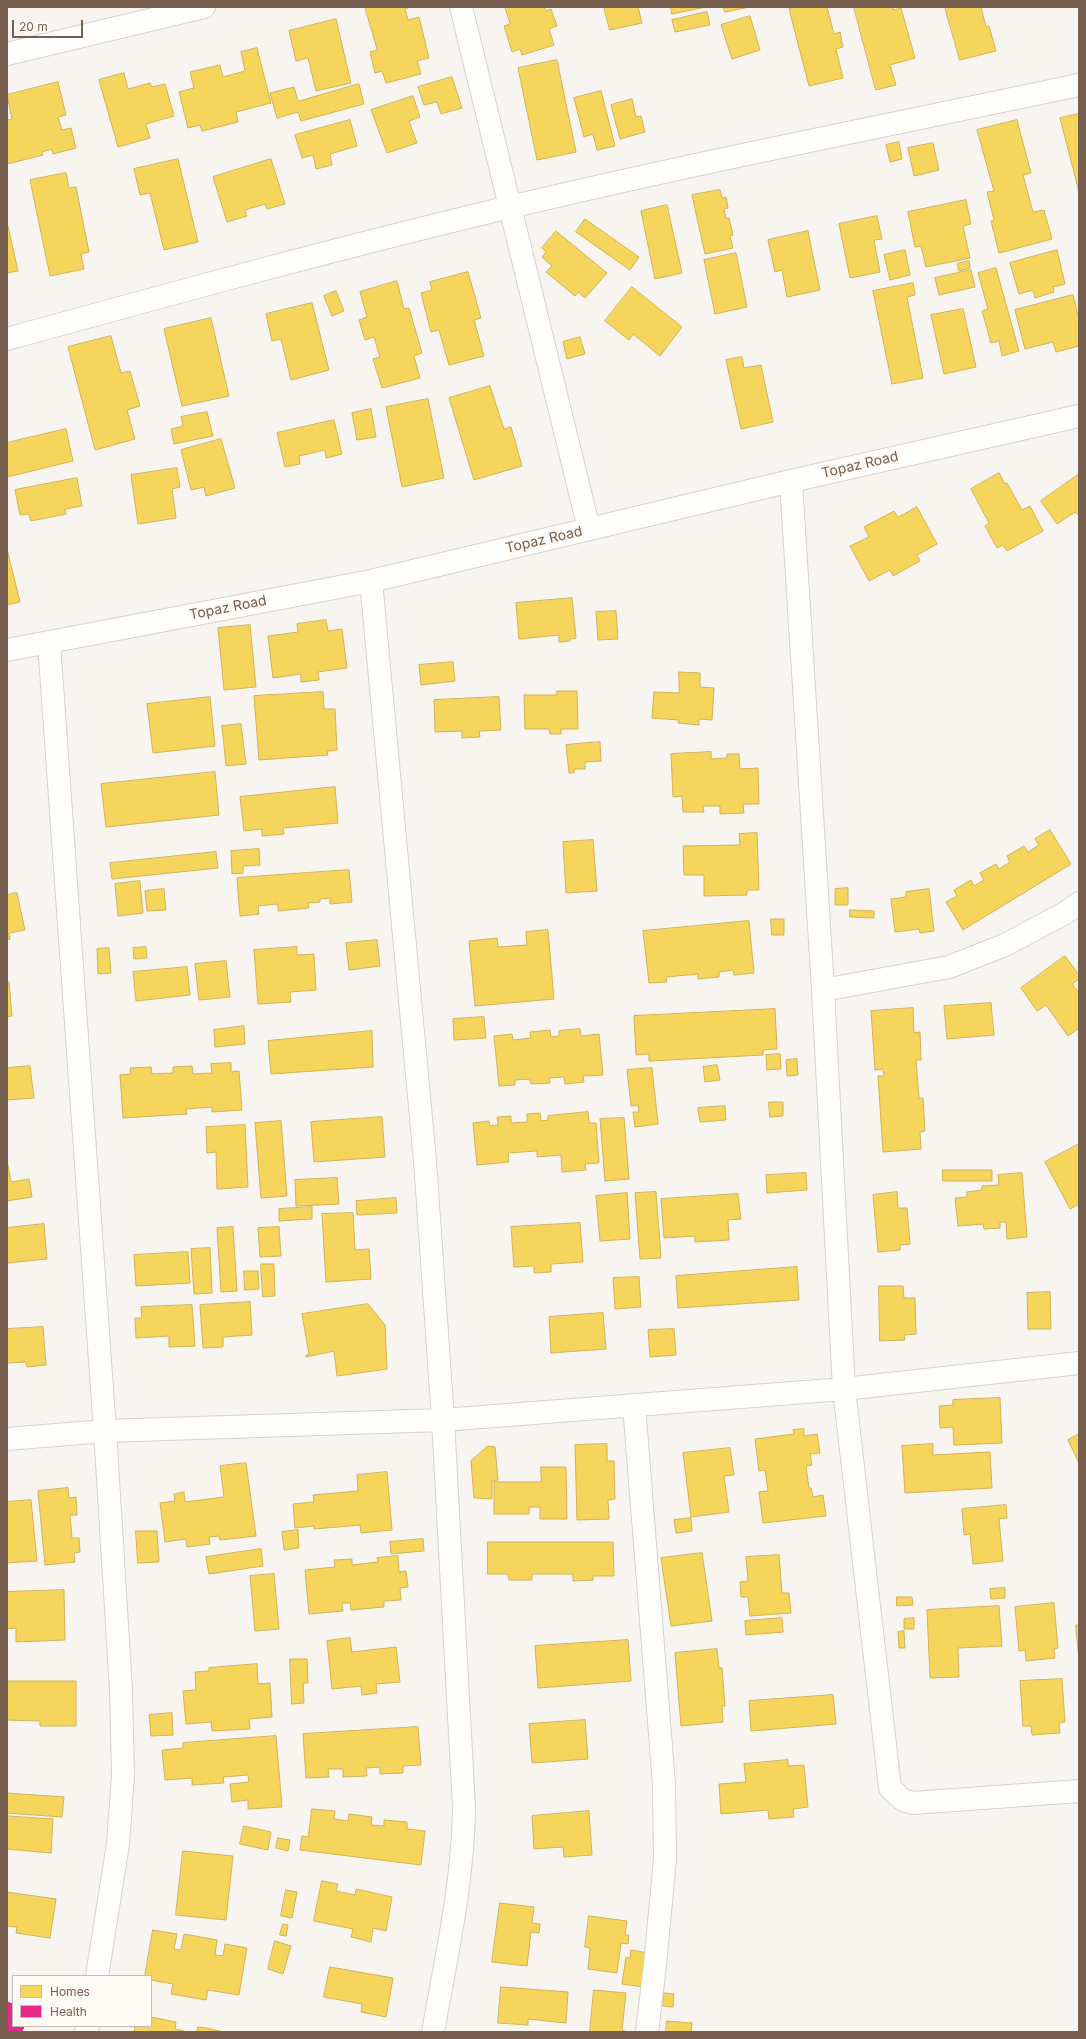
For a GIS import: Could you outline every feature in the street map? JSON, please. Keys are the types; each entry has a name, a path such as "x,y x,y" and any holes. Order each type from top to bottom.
{"street":[{"path":"7,54 204,7"},
{"path":"461,7 589,529"},
{"path":"7,339 209,284 510,207 773,149 1079,85"},
{"name":"Topaz Road","path":"7,650 371,581 791,480 1079,416"},
{"path":"791,480 823,990 844,1389 890,1788 903,1800 913,1803 1079,1791"},
{"path":"371,581 425,1161 443,1420 464,1808 464,1842 433,2032"},
{"path":"49,643 105,1431 120,1681 123,1776 118,1844 97,1975"},
{"path":"823,990 949,967 1005,945 1065,913 1079,903"},
{"path":"7,1439 105,1431 443,1420 844,1389 1079,1363"},
{"path":"634,1405 664,1785 665,1859 647,2032"}],"building: Homes":[{"path":"365,7 411,7 405,9 408,20 419,17 429,58 417,61 421,74 386,83 382,71 375,73 370,52 377,50"},
{"path":"505,7 544,7 546,11 551,9 557,26 549,29 554,45 522,55 520,49 512,52 504,26 510,24"},
{"path":"604,7 638,7 642,23 610,30"},
{"path":"671,7 706,7 672,14"},
{"path":"723,7 750,7 725,12"},
{"path":"798,7 827,7 834,34 840,32 843,47 836,49 843,78 809,86 789,9"},
{"path":"854,7 893,7 894,10 901,8 915,58 890,65 896,85 876,90"},
{"path":"945,7 981,7 986,27 989,26 996,51 960,60"},
{"path":"707,12 710,25 675,32 672,20"},
{"path":"750,16 760,50 732,59 721,25"},
{"path":"336,19 351,83 316,91 308,58 296,61 289,31"},
{"path":"257,48 271,103 236,112 238,122 202,131 200,125 188,128 179,92 194,88 190,72 220,65 223,77 245,71 241,52"},
{"path":"557,60 576,152 537,160 518,68"},
{"path":"124,73 128,89 150,83 152,87 165,84 174,116 146,124 150,138 118,147 99,80"},
{"path":"452,77 462,108 441,114 437,102 424,105 418,87"},
{"path":"58,82 66,115 58,117 62,130 71,128 76,148 53,154 52,149 42,152 43,155 7,164 7,120 12,119 7,95"},
{"path":"359,84 364,104 301,121 298,112 277,118 270,93 294,87 298,101"},
{"path":"601,91 615,146 597,150 593,134 584,137 574,98"},
{"path":"413,96 420,117 409,121 417,143 387,153 371,110"},
{"path":"632,99 636,117 641,116 645,132 620,139 611,105"},
{"path":"1079,114 1079,192 1060,118"},
{"path":"350,120 357,146 330,154 332,165 316,169 313,155 302,158 295,135"},
{"path":"1017,120 1031,173 1023,175 1033,212 1044,210 1052,239 999,253 991,221 994,220 987,192 994,191 977,130"},
{"path":"899,142 902,159 890,162 886,145"},
{"path":"933,143 939,170 914,176 908,148"},
{"path":"178,159 198,242 164,250 150,193 140,195 134,169"},
{"path":"271,159 285,204 267,209 265,204 245,210 247,216 227,222 213,177"},
{"path":"66,173 69,188 76,187 89,252 81,254 84,269 50,276 30,180"},
{"path":"720,190 722,198 726,197 728,208 724,209 726,218 729,218 733,235 730,236 733,248 705,254 692,195"},
{"path":"966,200 971,224 963,226 970,258 926,267 921,246 915,247 908,212"},
{"path":"667,205 682,273 655,279 641,211"},
{"path":"877,216 882,239 874,240 880,272 850,278 839,224"},
{"path":"585,219 639,257 630,270 576,232"},
{"path":"7,222 18,271 7,273"},
{"path":"556,231 607,273 585,298 578,292 575,296 546,272 552,266 542,257 546,252 542,248"},
{"path":"808,231 820,290 787,297 782,270 775,272 768,240"},
{"path":"905,250 910,275 890,280 884,255"},
{"path":"1057,250 1065,284 1053,287 1054,292 1035,298 1033,290 1019,294 1010,263"},
{"path":"736,253 747,307 715,314 704,260"},
{"path":"969,261 970,268 959,271 957,264"},
{"path":"996,268 1019,351 1002,356 999,341 991,343 982,311 988,309 978,273"},
{"path":"971,270 975,287 939,295 935,278"},
{"path":"468,272 481,318 474,320 484,356 449,365 439,330 431,332 421,293 432,290 430,282"},
{"path":"397,281 404,309 409,308 422,353 414,356 420,378 382,388 373,359 380,357 374,337 365,340 359,320 367,317 360,292"},
{"path":"913,283 915,295 907,297 923,378 892,384 873,291"},
{"path":"632,287 682,327 660,356 633,334 629,340 605,321"},
{"path":"336,291 344,311 332,316 324,296"},
{"path":"1073,295 1079,319 1079,346 1056,352 1053,342 1025,349 1015,310"},
{"path":"312,303 329,370 291,380 281,339 272,341 266,314"},
{"path":"963,309 976,367 944,374 931,315"},
{"path":"211,318 229,396 182,406 164,329"},
{"path":"111,336 121,373 130,371 140,406 127,410 135,439 95,450 68,347"},
{"path":"580,337 585,354 567,359 563,342"},
{"path":"742,357 744,368 761,365 773,422 741,429 726,360"},
{"path":"490,386 504,429 511,427 522,466 474,480 449,398"},
{"path":"428,399 444,478 402,487 386,407"},
{"path":"371,409 376,437 357,440 352,413"},
{"path":"207,412 213,436 174,444 171,429 183,426 181,417"},
{"path":"334,420 342,454 326,458 325,450 299,456 300,464 285,467 277,433"},
{"path":"66,429 73,461 7,477 7,443"},
{"path":"221,439 235,488 206,496 204,487 191,490 181,450"},
{"path":"177,468 180,487 172,489 176,518 138,524 131,475"},
{"path":"999,473 1005,484 1007,483 1022,510 1030,506 1043,531 1007,551 1003,545 997,548 985,526 989,523 971,489"},
{"path":"1079,474 1079,515 1075,512 1057,524 1041,501"},
{"path":"77,478 82,506 65,509 66,514 31,521 29,514 20,515 15,490"},
{"path":"917,507 937,544 917,555 920,561 893,576 890,570 869,581 850,546 869,537 864,527 894,511 898,517"},
{"path":"7,549 20,602 7,605"},
{"path":"572,598 576,638 570,639 570,641 559,642 559,635 519,639 516,603"},
{"path":"616,611 618,639 598,640 596,612"},
{"path":"326,620 328,631 342,629 347,668 318,672 319,680 301,682 301,674 273,678 268,636 298,632 297,624"},
{"path":"250,625 256,687 224,690 218,628"},
{"path":"453,662 455,681 421,685 419,665"},
{"path":"679,672 700,673 700,687 714,688 712,720 699,719 699,725 678,723 679,720 652,718 654,692 679,693"},
{"path":"557,691 577,691 578,729 561,729 561,734 550,734 549,729 525,729 524,695 557,695"},
{"path":"323,692 324,709 335,709 337,750 327,751 328,755 259,760 254,696"},
{"path":"210,697 215,746 153,753 147,704"},
{"path":"499,697 501,730 479,731 480,737 462,738 462,731 435,732 434,700"},
{"path":"241,724 246,764 226,766 222,726"},
{"path":"600,742 601,761 585,762 585,769 574,769 574,773 569,773 566,745"},
{"path":"711,752 711,759 727,758 727,754 739,754 740,769 758,768 759,804 743,804 744,813 720,814 720,806 703,806 704,812 683,812 682,796 673,797 671,754"},
{"path":"215,772 219,815 106,827 101,784"},
{"path":"335,787 338,823 283,828 284,834 262,836 262,829 244,831 240,797"},
{"path":"1050,830 1071,864 963,930 946,902 957,896 954,890 971,880 974,886 984,880 980,873 996,864 999,869 1010,862 1007,856 1024,846 1028,852 1039,845 1035,839"},
{"path":"757,833 759,890 747,890 747,895 704,896 704,875 684,875 683,846 740,845 739,834"},
{"path":"593,840 597,891 566,893 563,842"},
{"path":"259,849 260,865 243,866 243,873 232,874 231,851"},
{"path":"216,852 218,868 112,879 110,863"},
{"path":"349,870 352,902 330,904 330,898 320,899 320,902 308,903 309,908 278,911 278,904 258,906 259,914 240,916 237,878"},
{"path":"140,881 143,913 118,916 115,884"},
{"path":"848,888 848,905 835,905 835,889"},
{"path":"164,889 166,910 147,911 145,891"},
{"path":"929,889 934,931 920,933 919,929 895,932 891,899 906,897 906,892"},
{"path":"17,893 25,930 9,933 10,939 7,940 7,895"},
{"path":"850,910 874,911 874,918 850,917"},
{"path":"771,919 784,919 784,935 772,935"},
{"path":"749,921 754,973 734,975 733,970 719,972 719,977 698,979 698,974 666,977 667,982 649,983 643,931"},
{"path":"548,930 554,999 475,1006 469,941 497,938 498,947 527,945 526,932"},
{"path":"377,940 380,966 349,970 346,943"},
{"path":"146,947 147,958 134,959 133,948"},
{"path":"297,947 297,955 314,954 316,990 290,992 291,1002 258,1004 254,950"},
{"path":"109,948 111,973 98,974 97,949"},
{"path":"1065,956 1079,975 1079,979 1072,984 1079,993 1079,1028 1068,1036 1046,1005 1037,1011 1021,988"},
{"path":"226,961 230,997 199,1000 195,964"},
{"path":"187,967 190,995 136,1001 133,972"},
{"path":"7,982 9,982 12,1016 7,1017"},
{"path":"991,1003 994,1035 947,1039 944,1006"},
{"path":"913,1008 914,1033 920,1032 921,1060 916,1060 919,1099 923,1098 925,1131 920,1132 921,1149 883,1152 878,1076 884,1076 883,1069 875,1070 871,1011"},
{"path":"775,1009 777,1049 763,1050 763,1055 649,1061 649,1054 636,1055 634,1016"},
{"path":"484,1017 486,1038 454,1040 453,1019"},
{"path":"244,1026 245,1044 215,1047 214,1030"},
{"path":"580,1029 581,1036 599,1034 603,1075 583,1076 584,1082 565,1084 564,1077 549,1078 550,1083 531,1084 530,1079 515,1080 515,1085 499,1086 494,1036 512,1034 513,1040 531,1038 530,1032 550,1030 551,1037 559,1036 559,1031"},
{"path":"372,1031 373,1067 271,1074 268,1041"},
{"path":"780,1054 781,1069 767,1070 766,1055"},
{"path":"797,1059 798,1075 787,1076 786,1060"},
{"path":"231,1063 231,1072 239,1071 242,1110 212,1112 212,1107 186,1109 187,1114 123,1118 120,1075 131,1074 130,1068 151,1067 152,1074 173,1073 173,1067 192,1066 193,1074 212,1073 211,1064"},
{"path":"717,1065 720,1080 705,1082 703,1067"},
{"path":"30,1066 34,1098 7,1100 7,1068"},
{"path":"652,1068 658,1124 635,1127 633,1112 639,1112 638,1105 631,1106 627,1070"},
{"path":"769,1102 783,1102 783,1116 770,1117"},
{"path":"725,1106 726,1120 700,1122 698,1108"},
{"path":"588,1112 589,1123 596,1123 599,1163 585,1164 586,1170 562,1172 561,1155 537,1157 537,1151 508,1153 509,1162 477,1165 473,1123 489,1121 490,1126 498,1125 497,1117 511,1116 511,1123 527,1122 527,1114 540,1113 541,1121 548,1120 548,1116"},
{"path":"382,1117 385,1157 314,1162 311,1122"},
{"path":"624,1118 629,1179 605,1181 600,1119"},
{"path":"281,1121 287,1196 261,1198 255,1123"},
{"path":"245,1125 248,1187 217,1189 216,1152 207,1153 206,1127"},
{"path":"1079,1144 1079,1204 1070,1209 1045,1162"},
{"path":"8,1165 11,1182 29,1179 32,1197 7,1201"},
{"path":"943,1170 992,1170 992,1181 943,1181"},
{"path":"806,1173 807,1190 767,1193 766,1175"},
{"path":"1022,1173 1027,1237 1007,1239 1006,1222 1000,1222 1000,1228 984,1229 983,1224 958,1226 955,1198 967,1197 967,1192 982,1190 982,1186 999,1185 998,1175"},
{"path":"337,1178 339,1204 296,1206 295,1180"},
{"path":"656,1192 661,1258 640,1259 635,1193"},
{"path":"897,1192 898,1208 907,1208 910,1244 900,1245 900,1250 878,1252 873,1195"},
{"path":"627,1193 630,1239 600,1241 596,1196"},
{"path":"738,1194 741,1219 728,1220 729,1240 695,1242 695,1236 664,1238 661,1199"},
{"path":"396,1198 397,1213 357,1215 356,1201"},
{"path":"312,1207 312,1219 279,1221 279,1209"},
{"path":"353,1213 355,1250 369,1249 371,1279 326,1282 322,1214"},
{"path":"580,1223 583,1262 551,1264 551,1272 534,1273 534,1266 514,1267 511,1227"},
{"path":"44,1224 47,1259 7,1263 7,1228"},
{"path":"233,1227 237,1291 221,1292 217,1228"},
{"path":"279,1227 281,1256 260,1257 258,1228"},
{"path":"210,1248 212,1293 194,1294 191,1249"},
{"path":"188,1252 190,1283 136,1286 134,1255"},
{"path":"261,1264 274,1264 275,1296 263,1297"},
{"path":"797,1267 799,1300 678,1308 676,1276"},
{"path":"244,1271 258,1271 259,1289 245,1290"},
{"path":"639,1277 641,1307 615,1309 613,1278"},
{"path":"879,1286 903,1286 904,1298 915,1298 916,1334 904,1335 905,1340 880,1341"},
{"path":"1050,1292 1051,1329 1028,1329 1027,1293"},
{"path":"250,1302 252,1335 223,1337 223,1347 203,1348 200,1305"},
{"path":"368,1304 385,1325 387,1369 337,1376 334,1351 306,1357 306,1355 309,1355 302,1314"},
{"path":"192,1305 195,1346 169,1347 169,1336 136,1338 135,1318 142,1318 141,1307"},
{"path":"603,1313 606,1349 551,1353 549,1317"},
{"path":"43,1327 46,1365 27,1367 26,1362 7,1363 7,1329"},
{"path":"674,1329 676,1355 650,1357 648,1330"},
{"path":"1000,1398 1002,1443 954,1445 953,1427 940,1428 939,1406 953,1405 953,1400"},
{"path":"804,1429 804,1436 817,1434 820,1453 810,1454 812,1465 806,1466 809,1488 811,1488 813,1497 823,1495 826,1516 763,1523 759,1492 768,1491 765,1470 759,1471 755,1439 794,1434 793,1430"},
{"path":"1079,1434 1079,1463 1068,1440"},
{"path":"607,1444 607,1461 614,1461 615,1499 608,1500 609,1519 577,1520 575,1445"},
{"path":"933,1444 933,1455 990,1452 992,1488 905,1493 902,1446"},
{"path":"488,1446 495,1447 498,1480 492,1481 492,1499 474,1498 471,1461"},
{"path":"730,1448 734,1475 724,1476 729,1512 691,1517 683,1453"},
{"path":"246,1463 256,1536 220,1540 219,1536 209,1537 210,1544 187,1547 186,1539 165,1542 160,1503 175,1501 174,1494 184,1492 185,1502 224,1497 220,1466"},
{"path":"541,1467 566,1467 567,1519 540,1519 540,1507 529,1507 529,1514 494,1514 494,1482 541,1482"},
{"path":"387,1472 392,1530 361,1533 360,1525 314,1529 314,1526 295,1528 293,1504 314,1502 313,1495 358,1491 357,1475"},
{"path":"68,1488 69,1498 76,1497 77,1515 70,1515 72,1538 79,1538 80,1552 74,1553 75,1562 45,1565 38,1491"},
{"path":"31,1500 37,1561 7,1563 7,1502"},
{"path":"1006,1505 1007,1518 999,1519 1003,1561 973,1564 970,1534 964,1535 962,1509"},
{"path":"691,1518 692,1531 676,1533 674,1520"},
{"path":"298,1530 299,1548 284,1550 282,1532"},
{"path":"136,1531 157,1531 159,1562 138,1563"},
{"path":"423,1539 424,1551 391,1554 390,1542"},
{"path":"488,1542 613,1542 614,1576 593,1576 593,1580 573,1581 573,1574 532,1574 532,1580 509,1580 508,1574 488,1574"},
{"path":"261,1549 263,1566 209,1574 206,1557"},
{"path":"702,1553 712,1621 671,1626 661,1558"},
{"path":"779,1555 782,1593 789,1593 791,1613 750,1616 748,1597 741,1597 740,1582 748,1581 746,1557"},
{"path":"398,1556 399,1572 406,1571 408,1587 400,1588 401,1600 384,1601 384,1607 351,1610 350,1603 342,1603 343,1611 309,1614 305,1570 335,1567 334,1560 352,1559 352,1565 378,1562 377,1558"},
{"path":"274,1574 279,1629 255,1631 250,1576"},
{"path":"1005,1588 1005,1598 991,1599 990,1589"},
{"path":"64,1590 65,1640 16,1642 16,1628 7,1629 7,1592"},
{"path":"897,1597 912,1597 913,1605 897,1606"},
{"path":"1054,1603 1058,1648 1054,1649 1055,1658 1026,1661 1025,1650 1019,1651 1015,1607"},
{"path":"999,1606 1002,1646 958,1648 959,1677 930,1678 927,1610"},
{"path":"782,1618 783,1632 746,1635 745,1621"},
{"path":"914,1618 914,1629 904,1629 904,1619"},
{"path":"1076,1625 1079,1625 1079,1660"},
{"path":"904,1631 905,1648 899,1648 898,1632"},
{"path":"350,1638 352,1652 396,1647 400,1682 376,1684 377,1693 362,1695 361,1686 332,1689 327,1641"},
{"path":"628,1640 631,1681 538,1688 535,1646"},
{"path":"717,1649 719,1668 722,1668 725,1706 722,1706 723,1722 681,1726 675,1653"},
{"path":"290,1659 307,1659 308,1683 303,1683 304,1703 292,1704"},
{"path":"257,1664 258,1684 270,1683 272,1717 249,1719 250,1729 212,1731 211,1722 186,1724 183,1691 196,1690 195,1672 209,1671 209,1668"},
{"path":"1062,1679 1065,1722 1059,1723 1060,1733 1032,1735 1031,1726 1023,1726 1020,1681"},
{"path":"7,1681 76,1681 76,1726 40,1726 40,1721 7,1720"},
{"path":"833,1695 836,1724 751,1731 749,1701"},
{"path":"172,1713 173,1735 151,1736 149,1715"},
{"path":"585,1720 588,1759 532,1763 529,1724"},
{"path":"418,1727 421,1765 403,1766 403,1773 380,1774 380,1767 366,1768 367,1776 343,1777 343,1769 328,1769 329,1777 306,1778 303,1734"},
{"path":"276,1736 282,1807 248,1809 248,1800 232,1802 230,1784 249,1782 248,1775 223,1777 224,1783 192,1785 192,1778 165,1780 162,1750 183,1748 183,1743"},
{"path":"788,1760 788,1766 804,1765 808,1807 793,1809 794,1817 769,1819 768,1810 721,1814 719,1784 746,1782 744,1764"},
{"path":"7,1793 64,1797 62,1817 7,1813"},
{"path":"312,1809 335,1811 334,1819 348,1821 349,1814 372,1817 371,1825 384,1826 384,1820 407,1822 407,1829 425,1831 421,1865 300,1850 302,1836 308,1837"},
{"path":"589,1811 592,1855 564,1857 563,1847 534,1849 532,1816"},
{"path":"7,1816 53,1819 51,1853 7,1849"},
{"path":"244,1826 271,1832 268,1850 240,1844"},
{"path":"278,1838 290,1840 288,1851 276,1848"},
{"path":"183,1851 233,1856 226,1920 176,1915"},
{"path":"322,1881 338,1884 336,1891 355,1895 356,1889 392,1897 386,1931 373,1928 371,1942 351,1937 353,1929 314,1921"},
{"path":"286,1890 297,1892 292,1918 281,1916"},
{"path":"7,1892 56,1899 50,1938 16,1933 17,1927 7,1926"},
{"path":"500,1903 534,1907 532,1923 540,1924 539,1933 531,1932 527,1966 492,1962"},
{"path":"589,1916 627,1921 625,1935 629,1935 628,1944 621,1943 617,1973 588,1969 590,1948 585,1947"},
{"path":"283,1924 288,1925 286,1936 280,1935"},
{"path":"153,1930 177,1934 174,1949 181,1950 184,1934 217,1940 215,1955 223,1956 225,1944 247,1948 239,1995 208,1990 206,2000 171,1994 173,1984 152,1980 152,1975 145,1975"},
{"path":"275,1941 291,1946 283,1974 268,1969"},
{"path":"631,1950 648,1953 644,1987 622,1984 626,1957 630,1958"},
{"path":"330,1967 393,1978 386,2017 361,2012 362,2004 324,1997"},
{"path":"501,1987 568,1992 566,2023 528,2019 528,2025 498,2023"},
{"path":"594,1990 626,1993 622,2030 627,2032 590,2032"},
{"path":"664,1993 674,1994 673,2007 663,2006"},
{"path":"152,2017 176,2022 175,2029 188,2032 134,2032 135,2027 152,2027"},
{"path":"667,2021 692,2023 691,2032 666,2032"},
{"path":"198,2027 206,2028 224,2032 197,2032"}],"building: Health":[{"path":"7,2002 12,2004 12,2027 24,2027 22,2032 7,2032"}]}
